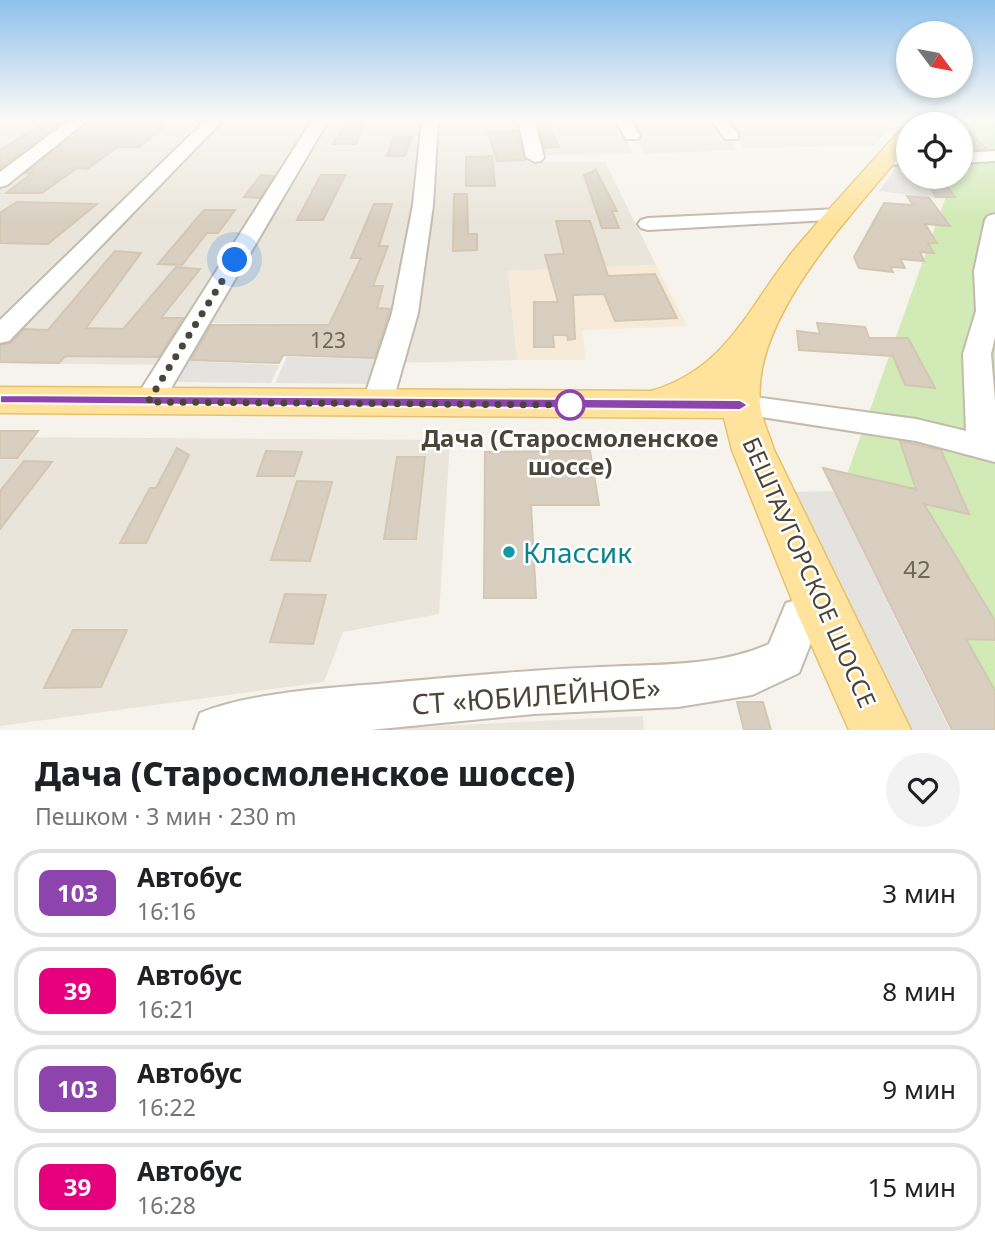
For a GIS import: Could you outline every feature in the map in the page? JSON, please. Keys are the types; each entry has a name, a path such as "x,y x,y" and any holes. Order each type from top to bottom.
{"main road":[{"name":"БЕШТАУГОРСКОЕ ШОССЕ","path":"880,730 823,610 753,450 740,405 743,368 751,339 773,300 839,215 896,160"},
{"path":"641,406 690,391 721,371 751,339"},
{"path":"0,400 740,405"},
{"path":"641,406 713,422 738,433 753,450"}],"street":[{"path":"0,181 36,153"},
{"path":"0,335 182,153"},
{"path":"148,402 300,153"},
{"path":"377,404 405,313 423,205 427,153"},
{"path":"534,153 535,158"},
{"path":"973,157 995,156"},
{"path":"648,224 839,215"},
{"path":"740,405 916,430 991,448 977,354 989,311 986,271 995,220"},
{"name":"СТ «ЮБИЛЕЙНОЕ»","path":"217,730 318,712 534,692 678,685 752,674 784,658 802,616 823,610"}],"shaded area":[{"path":"0,153 34,153 0,179"},
{"path":"47,153 181,153 0,333 0,188"},
{"path":"188,153 296,153 165,365 0,363 0,343"},
{"path":"302,153 423,153 420,190 396,325 201,323"},
{"path":"432,153 529,153 531,161 605,162 656,265 508,271 517,360 398,363 417,310"},
{"path":"538,153 633,154 539,155"},
{"path":"896,168 896,189 930,189 936,198 879,191"},
{"path":"656,265 687,326 582,330 586,360 517,360 508,271"},
{"path":"287,357 388,359 380,384 275,383"},
{"path":"186,361 279,365 271,383 173,382"},
{"path":"0,437 450,440 439,614 343,632 324,682 0,726"},
{"path":"833,491 950,730 910,730 794,492"},
{"path":"643,716 644,730 357,730"}],"green space":[{"path":"973,153 995,153 995,730 845,480 949,189 973,189"}],"building":[{"path":"0,153 21,153 0,169"},
{"path":"50,153 109,153 87,169 77,168 42,193 6,193 32,173 26,173"},
{"path":"388,153 406,153 405,156 387,156"},
{"path":"495,153 523,153 525,160 497,161"},
{"path":"492,156 495,186 466,186 466,157"},
{"path":"596,170 617,211 612,211 619,228 602,228 584,175"},
{"path":"261,175 274,176 260,198 244,197"},
{"path":"321,175 345,175 323,220 297,220"},
{"path":"931,189 949,189 955,197 936,197"},
{"path":"454,194 467,194 468,234 477,234 477,250 453,251"},
{"path":"907,196 929,198 950,226 925,224 937,243 928,243 934,253 920,252 924,261 900,259 905,268 890,267 893,272 859,268 854,257 884,203 913,205"},
{"path":"17,202 97,204 48,244 0,243 0,213"},
{"path":"374,204 392,204 379,246 388,246 373,286 383,286 377,308 390,309 375,358 283,355 279,363 191,360 211,325 329,325 361,258 351,258"},
{"path":"204,210 235,210 218,233 207,233 182,265 158,264"},
{"path":"556,221 590,221 608,276 655,274 677,318 615,321 604,294 573,295 575,339 568,340 567,335 553,335 554,347 534,347 534,302 558,302 545,255 564,254"},
{"path":"115,251 141,253 86,328 123,329 176,267 200,269 161,318 183,318 159,357 65,356 59,363 0,362 0,345 11,343 24,329 48,330"},
{"path":"817,323 865,327 869,338 908,338 935,388 905,385 893,356 799,350 797,331 820,334"},
{"path":"0,431 38,431 17,458 0,458"},
{"path":"900,441 941,450 969,514 924,504 995,621 995,640 966,639 995,691 995,730 952,730 823,468 915,489 917,492"},
{"path":"177,448 189,455 146,543 120,543 150,488 156,488"},
{"path":"266,451 302,452 294,476 257,476"},
{"name":"Классик","path":"590,451 599,505 531,505 536,598 484,598 485,452"},
{"path":"397,457 425,457 416,539 384,539"},
{"path":"24,461 52,462 0,529 0,491"},
{"path":"297,481 332,482 310,561 271,560"},
{"path":"285,594 326,595 313,644 270,642"},
{"path":"73,630 127,630 101,687 44,688"},
{"path":"737,702 763,702 771,730 744,730"}],"bus line":[{"name":"103","path":"0,400 740,405"}],"place":[{"name":"Дача (Старосмоленское шоссе)","path":"570,405"},
{"name":"Классик","path":"509,552"}],"route":[{"path":"235,260 148,402 570,405"}]}
